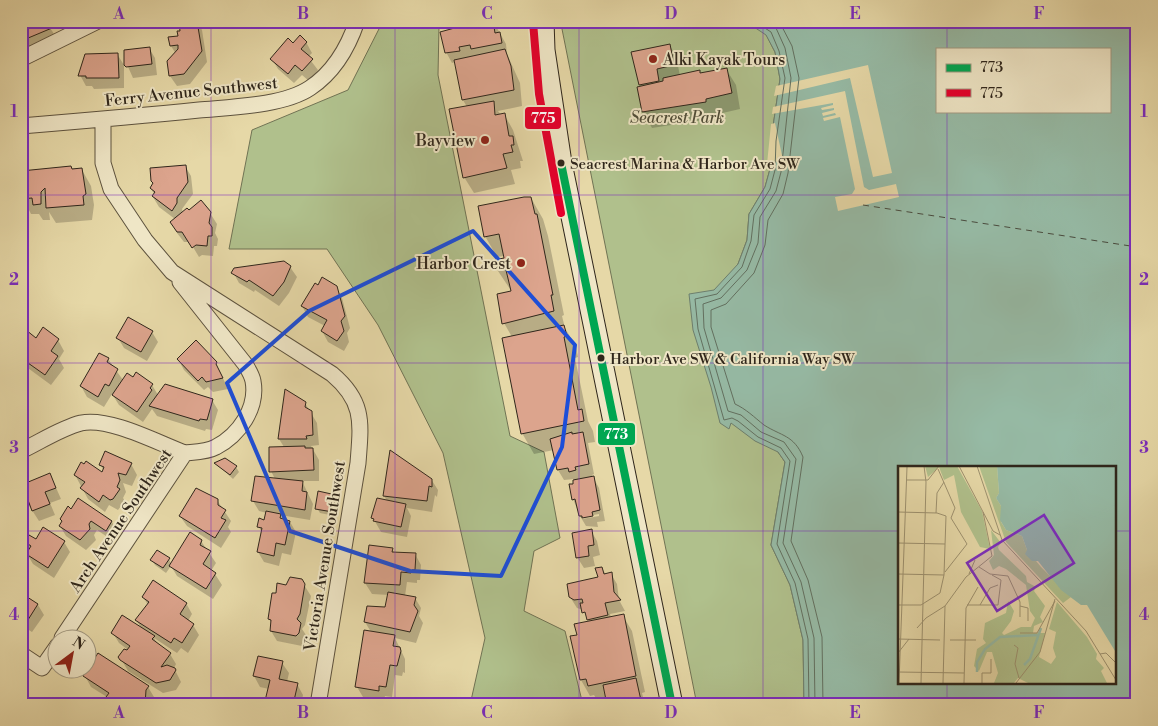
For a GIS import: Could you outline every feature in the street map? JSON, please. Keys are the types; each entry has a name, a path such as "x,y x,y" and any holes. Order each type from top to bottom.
{"main road":[{"path":"542,21 544,50 561,164 672,705"}],"street":[{"path":"21,59 98,21"},
{"name":"Ferry Avenue Southwest","path":"21,126 241,106 286,98 309,90 329,74 342,54 357,21"},
{"path":"103,118 103,163 111,189 144,240 172,272"},
{"name":"Victoria Avenue Southwest","path":"172,272 332,374 346,386 355,399 360,413 358,463 318,705"},
{"name":"Arch Avenue Southwest","path":"69,628 185,453 214,448 229,439 243,424 251,408 254,394 253,379 245,364 172,272"},
{"path":"21,451 79,424 92,422 122,429 185,453"},
{"path":"21,654 42,668 48,659"}],"highlighted area":[{"path":"473,231 575,345 562,447 501,576 410,571 290,531 227,383 309,311"}],"green space":[{"path":"383,21 454,21 439,26 438,75 510,436 544,452 560,538 534,551 524,611 565,631 583,705 470,705 485,638 443,453 378,325 327,249 229,249 252,130 348,90"},
{"name":"Seacrest Park","path":"563,21 745,21 766,34 775,52 780,79 771,140 770,169 765,187 749,214 747,240 738,264 778,452 785,462 771,545 790,585 803,640 804,705 697,705 562,29"}],"water":[{"path":"745,21 1137,21 1137,705 804,705 803,640 790,585 771,545 785,462 778,452 755,441 731,423 729,429 720,423 693,330 689,294 714,290 738,264 747,240 749,214 765,187 770,169 771,140 780,79 775,52 766,35"}],"pier":[{"path":"868,65 892,173 873,177 850,78 774,96 776,86"},
{"path":"845,91 864,187 869,190 896,184 899,197 838,211 835,197 852,194 855,189 840,117 824,121 823,118 836,115 835,113 823,116 822,113 834,110 834,108 822,110 821,108 833,105 833,103 772,114 773,107"},
{"path":"775,123 783,160 767,164 771,124"}],"building":[{"path":"21,21 47,21 52,28 21,41"},
{"path":"179,21 197,21 202,51 184,74 169,76 167,61 178,49 178,45 170,46 168,37 178,36 177,31 180,31"},
{"path":"480,21 493,21 495,33 500,32 502,43 471,49 470,45 459,47 460,51 445,53 440,32"},
{"path":"300,35 307,42 301,49 313,59 302,71 295,65 288,74 270,59 288,38 293,43"},
{"name":"Alki Kayak Tours","path":"670,44 674,65 657,69 659,81 639,85 631,52"},
{"path":"150,47 152,64 126,67 124,65 124,50"},
{"path":"505,49 511,66 514,90 462,100 454,60"},
{"path":"118,53 119,78 86,78 86,76 78,76 85,54"},
{"path":"727,68 732,93 706,99 706,102 642,112 637,87 663,81 663,78 700,70 700,73"},
{"name":"Bayview","path":"494,101 495,115 505,113 509,136 513,136 514,145 511,145 513,152 503,154 507,168 463,178 449,109"},
{"path":"186,165 188,182 177,198 177,203 172,211 152,196 155,192 150,188 153,183 151,181 150,168"},
{"path":"71,166 72,169 82,168 86,194 83,196 84,205 46,208 45,188 41,192 41,204 33,205 32,198 21,199 21,171"},
{"name":"Harbor Crest","path":"531,197 535,214 537,214 553,295 551,295 554,311 502,324 497,294 511,291 505,266 495,268 494,260 504,258 499,234 484,237 478,206"},
{"path":"201,200 211,212 209,223 212,227 212,236 208,236 207,246 196,245 192,248 182,232 177,232 170,222 187,208 189,210"},
{"path":"284,261 291,266 284,282 273,296 249,280 247,282 231,273 234,268"},
{"path":"322,277 337,286 345,316 341,321 344,331 337,341 321,331 327,320 301,306 315,283 318,285"},
{"path":"128,317 153,331 141,352 116,338"},
{"path":"564,325 567,336 564,337 578,410 582,409 584,421 521,434 502,338"},
{"path":"43,327 59,339 51,351 58,356 45,375 21,358 21,336 26,330 36,338"},
{"path":"196,340 217,362 216,364 223,378 206,382 202,377 198,381 177,359"},
{"path":"99,353 109,358 107,362 118,369 109,386 105,384 98,397 80,386"},
{"path":"136,372 153,384 150,388 152,390 137,412 112,395 127,373 133,377"},
{"path":"165,384 213,399 207,420 200,419 199,421 149,406"},
{"path":"285,389 306,402 305,407 312,411 313,435 306,436 307,439 278,439"},
{"path":"572,432 572,434 583,432 589,464 575,467 576,470 569,472 568,468 557,470 550,439"},
{"path":"305,446 305,448 313,448 314,470 269,472 269,447"},
{"path":"390,450 432,479 432,487 429,486 427,501 383,496"},
{"path":"105,451 132,463 126,475 118,473 120,480 117,487 120,489 113,499 110,500 103,495 99,502 80,488 85,482 74,475 81,462 84,464 86,461 102,472 104,467 99,465"},
{"path":"225,458 237,466 230,475 214,463"},
{"path":"50,473 56,488 45,492 50,504 32,511 28,500 24,501 21,485"},
{"path":"255,476 303,481 302,491 307,492 305,510 251,501"},
{"path":"594,476 600,510 592,512 593,516 582,518 582,516 579,516 575,499 572,500 569,484 573,484 573,480"},
{"path":"196,488 218,499 218,505 226,510 221,518 226,520 215,538 179,516"},
{"path":"318,491 336,495 333,512 315,509"},
{"path":"78,498 112,521 106,531 91,521 89,524 90,529 80,540 59,526 62,521 60,519 68,506 71,509"},
{"path":"377,498 406,504 401,527 373,521 374,519 371,518"},
{"path":"266,511 281,514 280,518 290,521 285,545 276,543 274,556 257,552 262,528 257,527 259,518 264,520"},
{"path":"43,527 65,541 48,568 26,554 31,546 25,542 29,535 36,539"},
{"path":"592,529 594,545 588,546 589,556 576,558 572,533"},
{"path":"190,532 202,540 200,545 211,551 203,564 216,573 206,589 169,566"},
{"path":"369,545 393,548 392,552 416,553 415,570 412,570 411,573 401,572 400,585 364,583"},
{"path":"157,550 170,558 163,568 150,560"},
{"path":"602,567 604,574 612,572 614,592 621,600 605,603 608,615 587,620 585,612 582,613 580,603 583,603 582,599 574,600 569,597 567,584 598,577 595,568"},
{"path":"290,577 302,579 305,584 300,614 297,619 301,623 299,633 296,636 270,631 271,620 268,619 272,593 276,593 277,583 286,585"},
{"path":"153,580 187,603 180,614 194,624 182,643 174,638 171,643 135,620 149,602 142,597"},
{"path":"388,592 416,597 414,605 418,611 410,632 364,622 367,606 385,607"},
{"path":"21,593 38,604 26,623 21,620"},
{"path":"624,614 636,676 588,686 586,679 580,680 570,636 577,635 574,624"},
{"path":"122,615 155,636 152,639 171,653 161,667 167,665 175,668 176,670 170,680 156,683 120,660 118,657 124,649 127,650 130,646 111,633"},
{"path":"364,630 395,635 393,646 400,647 401,651 397,666 390,665 386,687 379,686 379,691 355,687"},
{"path":"98,653 149,686 146,690 145,705 117,705 106,697 109,693 86,678 98,678"},
{"path":"258,656 283,661 279,679 298,683 293,705 264,705 270,680 253,676"},
{"path":"636,678 642,705 607,705 603,685"}],"ferry route":[{"path":"863,205 1137,247"}],"transit line":[{"name":"775","path":"533,22 539,94 561,213"},
{"name":"773","path":"561,163 672,705"}],"place":[{"name":"Alki Kayak Tours","path":"653,59"},
{"name":"Bayview","path":"485,140"},
{"name":"Seacrest Marina & Harbor Ave SW","path":"561,163"},
{"name":"Harbor Crest","path":"521,263"},
{"name":"Harbor Ave SW & California Way SW","path":"601,358"}]}
